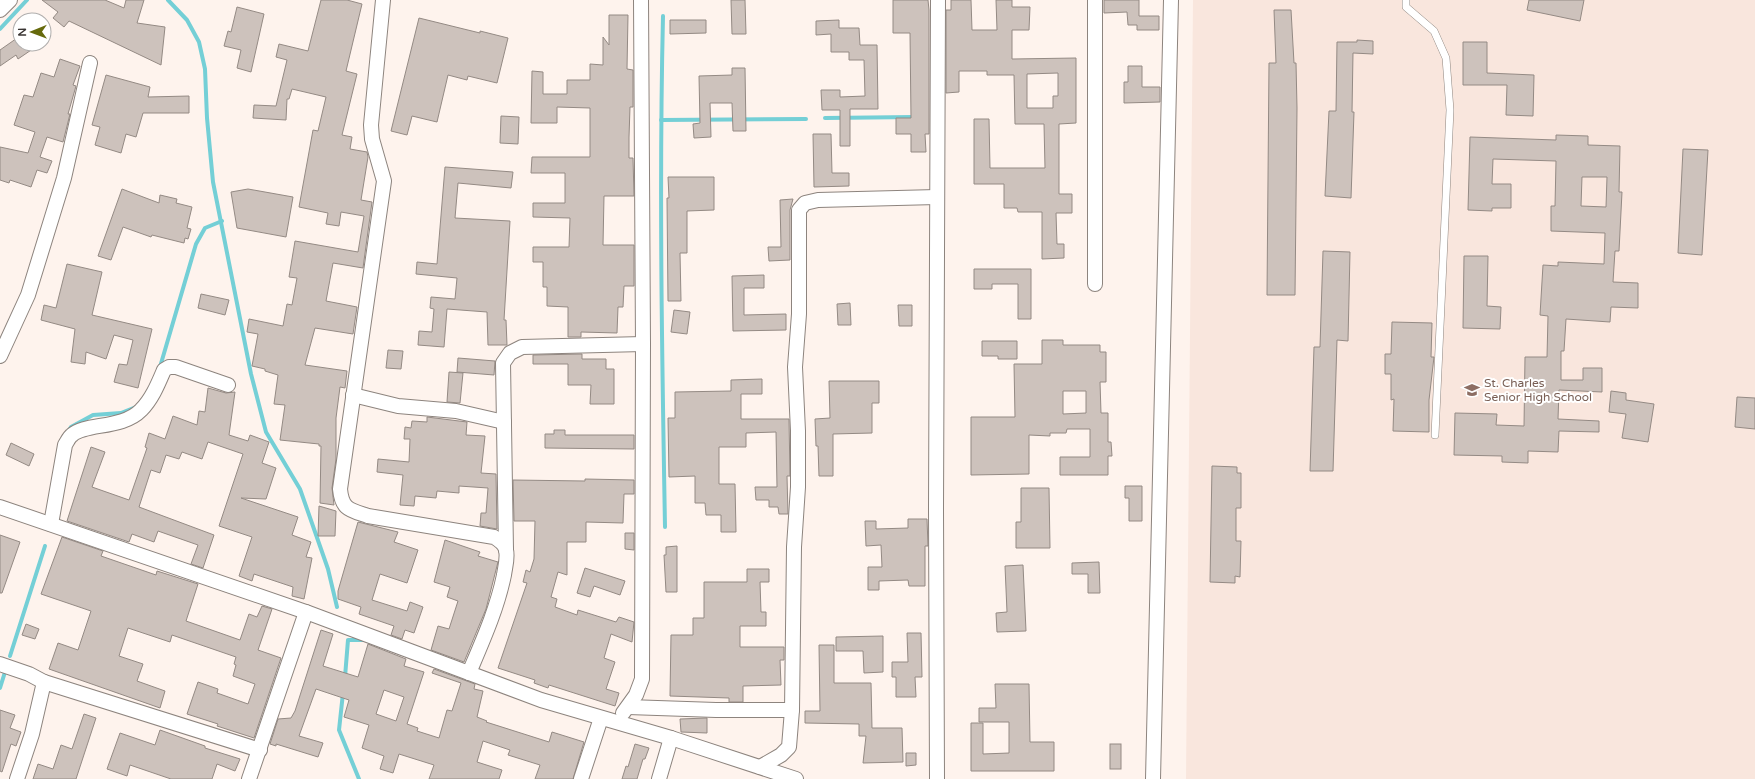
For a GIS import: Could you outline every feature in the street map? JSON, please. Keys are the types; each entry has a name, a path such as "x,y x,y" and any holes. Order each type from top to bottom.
{"street":[{"path":"0,10 10,0"},
{"path":"383,0 371,125 372,139 384,181 340,489 341,500 348,510 368,516 494,537 500,541 506,550"},
{"path":"581,779 607,720 628,707 636,695 642,679 643,344 641,0"},
{"path":"937,779 938,0"},
{"path":"1094,0 1095,284"},
{"path":"1153,779 1171,0"},
{"path":"0,356 28,295 64,178 90,63"},
{"path":"760,767 782,755 789,748 792,710 794,547 798,487 798,431 795,367 799,314 799,210 805,203 818,200 937,197"},
{"path":"469,673 493,615 507,561 503,363 510,353 522,347 643,344"},
{"path":"51,524 66,445 73,434 113,424 128,418 141,410 156,389 164,370 169,368 176,367 228,384"},
{"path":"353,395 398,406 456,411 504,422"},
{"path":"0,507 306,612 541,700 671,738 796,779"},
{"path":"249,779 306,612"},
{"path":"0,664 29,674 44,682 260,750"},
{"path":"17,779 32,734 44,682"},
{"path":"628,707 716,710 792,710"},
{"path":"659,779 671,738"}],"lane":[{"path":"1406,0 1406,7 1434,31 1446,58 1450,110 1435,435"}],"shaded area":[{"name":"St. Charles Senior High School","path":"1193,0 1755,0 1755,779 1186,779"}],"building":[{"path":"42,0 105,0 124,8 126,0 144,0 137,23 165,27 161,65 69,21 64,27 53,18 58,12"},
{"path":"321,0 347,0 362,4 346,71 357,74 342,135 352,137 350,149 367,152 368,157 361,200 372,202 363,268 333,263 326,301 357,307 353,334 315,328 305,365 347,371 345,388 340,387 336,418 336,459 332,488 334,505 320,503 321,446 319,446 319,444 280,440 285,405 274,404 278,375 265,371 265,369 252,366 258,334 247,332 249,319 283,326 287,304 292,305 297,278 289,277 295,241 358,252 364,216 341,212 339,226 326,224 328,213 299,207 313,130 318,131 326,97 292,89 289,99 287,99 286,120 253,118 254,105 276,106 287,60 276,57 279,44 308,51"},
{"path":"731,0 745,0 746,34 732,34"},
{"path":"893,0 928,0 929,134 925,134 926,152 911,152 911,134 896,134 896,118 911,118 910,33 893,33"},
{"path":"951,0 971,0 972,30 997,30 996,0 1012,0 1012,7 1030,7 1029,30 1012,30 1012,59 1076,58 1076,123 1059,124 1059,194 1072,194 1072,213 1056,213 1057,244 1064,244 1064,258 1042,259 1042,212 1018,212 1017,208 1004,208 1004,184 974,184 974,119 989,119 990,168 1045,168 1044,124 1015,124 1014,75 987,75 987,71 959,71 959,92 946,93 946,10 951,10","holes":["1058,73 1058,96 1053,96 1053,108 1027,108 1027,74"]},
{"path":"1104,0 1139,0 1139,16 1159,16 1159,30 1137,30 1137,25 1128,25 1127,12 1104,13"},
{"path":"1529,0 1584,0 1580,21 1527,10"},
{"path":"237,7 264,14 251,72 237,68 241,50 224,46 228,31 231,32"},
{"path":"1274,10 1291,10 1294,63 1296,63 1295,295 1267,295 1269,63 1276,63"},
{"path":"609,15 628,15 627,69 633,70 633,107 630,107 629,158 633,158 634,196 604,196 603,245 634,245 634,286 624,286 623,307 618,307 617,333 581,332 581,337 568,337 568,307 547,306 547,287 543,287 543,262 533,262 533,247 569,247 570,218 533,217 533,203 565,203 565,173 531,173 532,157 590,157 590,108 557,107 557,123 531,123 532,71 543,72 543,94 567,94 567,80 590,80 590,64 603,65 603,37 609,45"},
{"path":"419,18 480,33 480,31 508,38 497,83 468,76 467,80 448,75 437,122 412,116 407,135 391,131"},
{"path":"670,20 706,20 706,33 670,34"},
{"path":"839,20 839,28 859,28 860,45 877,45 878,109 850,109 850,146 840,146 840,110 822,110 821,90 840,90 840,97 865,96 864,60 849,60 849,52 831,52 831,34 816,35 816,21"},
{"path":"1357,40 1373,41 1373,54 1353,53 1352,112 1354,112 1351,198 1325,196 1329,111 1336,111 1337,42 1357,42"},
{"path":"12,42 12,52 28,52 18,59 16,55 0,66 0,50"},
{"path":"1463,42 1487,42 1487,73 1534,75 1533,116 1506,115 1507,85 1463,85"},
{"path":"60,59 80,66 73,85 76,86 68,114 70,114 63,142 47,137 40,157 52,161 47,173 37,170 31,187 10,180 9,183 0,180 0,147 28,153 35,132 14,125 24,95 33,97 41,73 54,77"},
{"path":"1128,66 1142,66 1142,87 1160,87 1160,102 1124,103 1124,82 1128,82"},
{"path":"732,68 745,68 746,131 733,131 732,103 710,103 711,137 694,138 693,124 700,123 699,76 732,75"},
{"path":"106,75 150,87 148,97 189,96 189,113 143,113 136,137 126,134 121,153 95,145 100,127 92,125"},
{"path":"501,116 519,117 518,144 500,143"},
{"path":"813,134 831,134 832,173 849,173 849,186 814,187"},
{"path":"1556,135 1588,136 1588,145 1620,146 1619,192 1622,192 1619,251 1615,251 1613,282 1638,283 1638,308 1611,307 1610,322 1566,319 1564,351 1561,351 1561,380 1583,380 1583,368 1602,368 1602,392 1559,390 1558,419 1599,421 1599,432 1559,431 1558,452 1528,451 1528,463 1502,462 1502,456 1454,455 1455,413 1497,414 1496,425 1524,426 1525,357 1547,357 1548,316 1540,315 1543,265 1558,266 1558,262 1604,264 1605,233 1551,231 1551,206 1555,206 1556,161 1493,159 1492,184 1511,184 1511,208 1492,208 1492,211 1468,210 1470,137 1556,140","holes":["1582,177 1607,177 1606,207 1581,206"]},
{"path":"1683,149 1708,150 1702,255 1678,253"},
{"path":"445,167 513,172 511,188 458,183 455,218 510,221 504,320 506,320 507,345 488,345 487,312 447,309 444,347 418,345 419,331 432,332 434,309 430,308 431,297 455,299 457,278 416,274 417,262 437,264"},
{"path":"668,177 714,177 714,210 687,211 687,253 680,253 681,301 668,301"},
{"path":"122,189 159,203 160,195 177,199 176,203 192,207 187,228 191,229 188,239 185,238 184,243 152,235 151,237 123,227 111,260 98,256"},
{"path":"248,189 293,197 286,237 237,228 231,192"},
{"path":"793,199 790,210 790,260 769,261 768,247 781,247 780,200"},
{"path":"1323,251 1350,252 1348,341 1337,340 1333,471 1310,471 1314,347 1320,347"},
{"path":"1464,256 1488,256 1487,306 1501,307 1500,329 1463,328"},
{"path":"67,264 102,272 92,315 152,329 138,388 114,382 119,364 127,365 133,340 114,335 106,359 86,352 85,364 71,362 75,329 41,320 44,305 56,308"},
{"path":"974,269 1031,269 1031,319 1018,319 1018,284 992,284 992,289 974,289"},
{"path":"764,275 764,288 744,288 744,315 786,314 786,330 733,331 732,276"},
{"path":"201,294 229,300 225,315 198,308"},
{"path":"850,303 851,325 838,325 837,304"},
{"path":"898,305 912,305 912,326 899,326"},
{"path":"674,310 690,312 687,334 671,332"},
{"path":"1392,322 1432,323 1431,357 1434,357 1429,400 1429,432 1393,431 1394,399 1391,400 1391,374 1385,374 1385,354 1391,354"},
{"path":"1042,340 1063,340 1063,345 1100,345 1100,352 1106,352 1106,382 1100,382 1101,413 1108,413 1108,442 1111,442 1112,456 1108,456 1108,475 1060,475 1060,457 1090,457 1090,429 1067,429 1066,433 1050,433 1050,436 1029,435 1029,474 971,475 971,417 1015,417 1014,364 1042,364","holes":["1063,391 1086,391 1086,413 1063,414"]},
{"path":"982,341 1017,341 1017,359 998,359 998,356 982,356"},
{"path":"388,350 403,351 401,369 386,368"},
{"path":"582,354 582,359 606,359 606,369 614,369 614,404 590,404 591,385 568,385 568,364 533,364 533,355"},
{"path":"458,358 495,361 494,375 457,372"},
{"path":"449,372 463,373 460,403 447,402"},
{"path":"762,379 762,394 741,394 741,419 789,419 790,476 787,476 788,514 779,514 778,507 769,507 769,500 756,500 755,487 777,487 776,432 746,433 746,447 719,447 719,484 735,484 736,532 721,532 721,515 706,515 705,503 695,503 695,476 669,477 668,418 675,418 675,392 731,391 731,380"},
{"path":"829,381 879,381 879,403 872,403 872,433 833,434 833,476 819,476 815,419 830,418"},
{"path":"208,388 226,393 235,392 229,435 248,441 250,435 269,442 262,463 276,468 266,499 241,498 298,517 292,535 311,542 306,557 312,558 304,599 292,596 293,587 254,574 252,581 239,576 252,537 219,526 243,454 208,442 202,459 182,452 179,459 166,455 160,473 151,470 139,507 214,535 203,568 191,564 198,545 158,531 154,542 132,534 129,542 67,521 91,447 105,452 92,487 129,500 147,448 145,447 149,433 165,439 173,416 197,425 199,411 205,412"},
{"path":"1611,391 1626,393 1626,400 1654,404 1648,442 1622,438 1626,414 1609,412"},
{"path":"1737,397 1755,398 1755,429 1735,427"},
{"path":"427,417 467,422 466,435 485,436 481,473 496,474 497,529 480,526 481,513 486,513 488,488 459,486 459,493 437,491 436,498 415,496 414,506 400,505 403,475 377,472 378,459 409,462 410,439 404,439 405,427 411,428 412,421 427,422"},
{"path":"554,430 565,430 565,435 634,435 634,449 545,448 545,434 554,434"},
{"path":"11,443 34,454 29,466 6,455"},
{"path":"1212,466 1237,467 1237,473 1241,473 1241,508 1236,508 1236,541 1241,541 1240,577 1235,576 1235,583 1210,582"},
{"path":"585,479 634,480 634,494 624,494 623,523 586,522 586,542 567,542 567,575 558,572 551,597 557,599 555,607 577,615 578,610 616,622 619,617 634,622 632,642 611,634 604,658 615,662 606,689 619,693 615,706 549,685 548,688 534,683 535,680 498,668 527,583 523,582 526,570 530,572 534,559 535,521 514,521 513,480 585,481"},
{"path":"1125,486 1142,486 1142,521 1129,521 1129,498 1125,498"},
{"path":"1021,488 1049,488 1050,548 1016,548 1016,522 1021,522"},
{"path":"319,506 336,511 335,536 318,536"},
{"path":"908,519 927,519 928,546 925,546 925,586 909,586 908,580 879,581 879,590 868,590 868,567 882,567 881,545 866,546 865,521 876,521 876,529 908,528"},
{"path":"358,522 398,532 394,542 418,550 407,583 380,574 372,600 407,611 410,602 423,607 414,633 405,630 402,639 391,635 394,626 359,614 361,607 338,599 338,591"},
{"path":"625,533 634,533 634,550 625,549"},
{"path":"0,535 20,542 2,593 0,593"},
{"path":"62,537 103,551 101,556 156,575 157,571 198,584 186,621 240,640 249,614 257,617 262,606 272,609 258,650 281,658 254,738 187,714 198,682 218,689 217,693 248,704 255,684 233,676 236,665 234,664 236,657 172,635 170,642 128,628 119,656 143,664 137,681 165,691 160,708 49,669 58,643 78,650 91,611 41,594"},
{"path":"445,540 480,552 478,556 498,562 486,609 464,662 431,650 438,626 449,629 458,601 447,597 450,587 434,582"},
{"path":"677,546 677,592 666,592 664,555 666,555 666,547"},
{"path":"1099,562 1100,593 1088,593 1088,574 1072,574 1072,563"},
{"path":"1023,565 1026,631 997,632 996,613 1007,612 1005,566"},
{"path":"585,568 625,581 620,595 594,586 590,597 577,593"},
{"path":"747,569 769,569 769,582 760,582 761,612 766,612 766,626 740,626 740,647 784,647 784,660 780,660 781,685 743,686 743,702 729,702 729,698 670,696 671,635 693,635 693,618 704,618 704,582 747,582"},
{"path":"26,624 39,629 35,639 22,635"},
{"path":"321,630 333,634 323,666 358,677 368,644 406,659 404,666 424,672 407,724 418,728 417,731 439,738 447,710 452,711 461,683 432,673 434,669 475,684 474,689 483,691 477,717 487,721 486,722 549,742 552,732 584,742 573,779 535,779 540,765 508,755 510,750 483,741 477,762 502,770 499,779 429,779 434,765 399,754 393,773 380,769 384,756 362,748 369,725 344,717 349,700 316,689 299,736 323,743 318,757 276,744 276,746 270,744 278,719 291,718 295,711","holes":["384,690 404,697 396,721 376,714"]},
{"path":"907,633 921,633 922,677 915,677 916,697 896,697 896,677 892,677 892,662 908,662"},
{"path":"883,636 883,672 864,673 863,651 836,651 836,637"},
{"path":"819,645 834,645 834,683 871,683 872,728 902,728 903,762 863,763 866,736 859,736 859,724 805,723 805,711 820,711"},
{"path":"995,684 1029,684 1030,742 1054,742 1054,771 971,771 971,723 983,723 983,754 1009,753 1009,722 979,722 979,708 996,708"},
{"path":"0,710 15,715 10,728 21,732 16,746 11,744 2,772 0,771"},
{"path":"84,714 96,718 76,779 33,779 38,764 53,769 61,745 72,749"},
{"path":"707,718 707,733 681,732 680,719"},
{"path":"160,730 205,746 205,748 240,759 235,771 217,764 212,779 171,779 130,765 127,776 107,769 120,733 155,745"},
{"path":"635,744 649,748 645,759 643,759 637,779 622,779 626,766 628,767"},
{"path":"1110,744 1121,744 1121,769 1110,769"},
{"path":"906,753 916,753 916,765 906,766"}],"waterway":[{"path":"0,29 27,0"},
{"path":"168,0 187,20 199,42 205,69 207,118 213,182 251,374 266,432 300,489 328,569 337,607"},
{"path":"663,16 661,207 665,527"},
{"path":"825,118 915,117"},
{"path":"661,120 806,119"},
{"path":"160,367 196,244 205,228 222,221"},
{"path":"68,432 71,427 93,415 121,413 136,407"},
{"path":"10,656 45,546"},
{"path":"345,677 348,640 366,640"},
{"path":"0,688 5,672"},
{"path":"343,693 339,730 359,779"}],"place":[{"name":"St. Charles Senior High School","path":"1472,390"}]}
